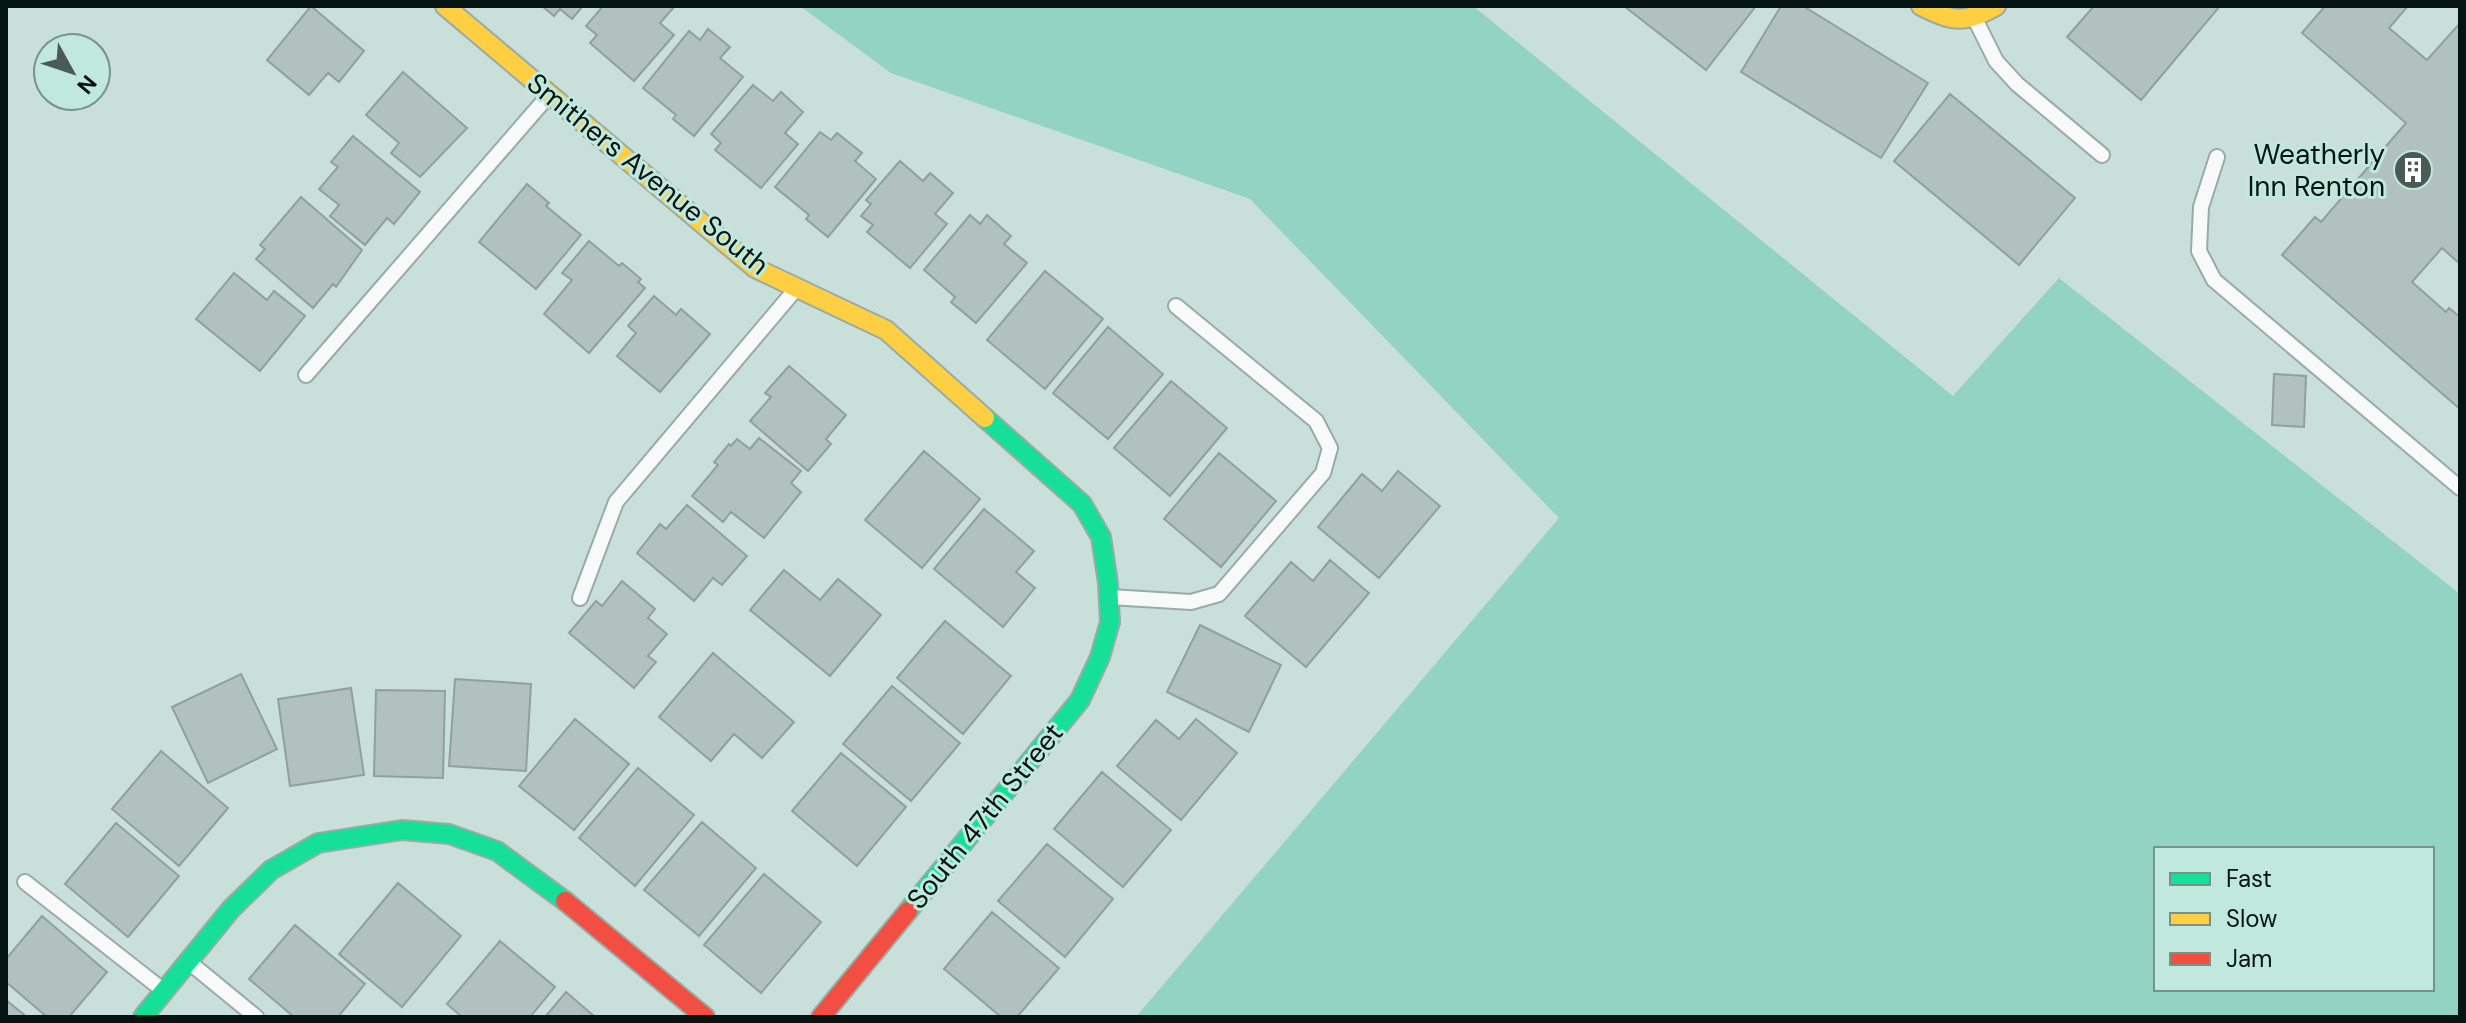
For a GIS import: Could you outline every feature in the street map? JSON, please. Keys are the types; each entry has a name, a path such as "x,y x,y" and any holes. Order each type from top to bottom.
{"street":[{"name":"Smithers Avenue South","path":"445,6 755,268 886,330 1082,504 1101,537 1109,597"},
{"path":"1921,6 1952,22 1975,18 1996,6"},
{"name":"South 47th Street","path":"821,1017 1080,700 1100,657 1110,622 1109,597"},
{"path":"143,1017 231,909 271,870 318,843 402,830 449,834 497,851 543,883 705,1017"}],"lane":[{"path":"1975,18 1996,61 2017,84 2102,155"},
{"path":"306,375 550,95"},
{"path":"2217,157 2201,207 2199,251 2214,280 2460,488"},
{"path":"580,598 616,502 795,289"},
{"path":"1109,597 1191,602 1219,594 1323,473 1330,448 1316,421 1176,306"},
{"path":"25,882 164,991"},
{"path":"189,961 256,1017"}],"green space":[{"path":"800,6 1473,6 1953,396 2059,278 2460,594 2460,1017 1136,1017 1559,518 1250,199 891,73"}],"building":[{"path":"311,6 364,51 339,82 328,73 309,95 267,60"},
{"path":"542,6 583,6 572,19 560,9 554,16"},
{"path":"603,6 675,6 660,23 674,35 634,81 590,43 597,35 586,26"},
{"path":"1624,6 1756,6 1706,70"},
{"path":"1781,6 1803,6 1928,83 1881,158 1741,72"},
{"path":"2094,6 2220,6 2141,100 2067,37"},
{"name":"Weatherly Inn Renton","path":"2325,6 2408,6 2389,28 2427,60 2460,23 2460,264 2442,248 2412,282 2446,312 2449,308 2460,317 2460,409 2282,255 2315,217 2321,222 2406,123 2302,33"},
{"path":"708,29 730,47 720,58 743,77 694,136 673,119 676,115 643,88 689,31 700,40"},
{"path":"403,72 467,128 420,177 391,153 399,143 366,115"},
{"path":"753,85 773,101 781,92 803,112 785,133 798,144 761,188 715,150 721,143 711,134"},
{"path":"1950,94 2075,198 2019,265 1894,161"},
{"path":"820,132 831,140 837,133 862,153 855,161 876,179 828,237 806,219 809,215 775,187"},
{"path":"353,136 420,192 394,224 387,218 365,245 330,216 339,205 319,189 338,167 331,162"},
{"path":"900,161 923,181 930,173 953,193 935,214 947,224 910,268 867,232 873,225 861,216 871,204 866,200"},
{"path":"527,184 549,203 546,206 581,235 536,289 479,242"},
{"path":"301,197 362,250 336,287 333,284 313,308 256,259 265,249 260,245"},
{"path":"970,215 980,224 987,215 1011,236 1004,244 1027,263 976,323 951,302 955,297 924,270"},
{"path":"589,241 619,266 622,263 641,279 638,282 645,288 589,353 544,314 572,280 562,273"},
{"path":"1045,271 1103,319 1045,389 987,340"},
{"path":"234,273 267,300 274,291 305,316 260,371 196,319"},
{"path":"654,296 676,315 681,309 710,334 660,392 617,356 636,333 628,326"},
{"path":"1108,327 1163,374 1108,439 1053,393"},
{"path":"789,366 846,415 826,439 831,444 808,471 750,421 771,397 765,393"},
{"path":"2274,374 2306,376 2304,427 2272,425"},
{"path":"1171,381 1227,428 1170,496 1114,448"},
{"path":"759,438 801,471 791,483 801,492 764,538 731,512 723,522 692,496 718,465 714,462 729,444 731,446 737,439 750,449"},
{"path":"924,451 980,499 922,568 865,520"},
{"path":"1219,453 1276,501 1221,567 1164,519"},
{"path":"1398,471 1440,506 1379,578 1318,527 1362,474 1382,491"},
{"path":"687,505 747,556 722,585 713,578 694,601 637,553 660,524 666,529"},
{"path":"984,509 1034,551 1016,572 1035,588 1003,627 934,569"},
{"path":"1330,560 1369,593 1306,667 1245,616 1291,562 1313,581"},
{"path":"784,570 820,600 838,579 881,615 830,676 750,610"},
{"path":"622,581 655,609 648,618 667,634 648,656 656,662 634,688 569,633 596,601 602,606"},
{"path":"945,621 1011,676 963,734 897,678"},
{"path":"1200,625 1281,665 1249,732 1167,692"},
{"path":"713,653 794,722 762,758 734,734 711,761 659,717"},
{"path":"241,674 277,749 208,783 172,707"},
{"path":"455,679 531,684 526,771 449,766"},
{"path":"892,686 960,743 911,801 843,744"},
{"path":"351,688 364,775 290,786 278,699"},
{"path":"376,690 445,691 443,778 374,776"},
{"path":"575,719 629,764 574,830 519,786"},
{"path":"1196,719 1237,753 1181,820 1117,766 1156,720 1179,739"},
{"path":"161,751 228,808 179,866 112,809"},
{"path":"841,753 906,807 857,866 792,811"},
{"path":"638,768 694,815 635,886 579,838"},
{"path":"1102,772 1171,830 1123,887 1054,829"},
{"path":"702,822 756,868 699,936 644,890"},
{"path":"116,823 179,876 128,937 65,884"},
{"path":"1047,844 1113,899 1065,957 998,901"},
{"path":"764,874 821,922 761,993 704,945"},
{"path":"398,883 461,936 402,1007 339,954"},
{"path":"992,912 1059,968 1017,1017 1001,1017 944,969"},
{"path":"42,916 107,972 69,1017 47,1017 6,982 6,959"},
{"path":"295,925 365,984 338,1017 294,1017 249,979"},
{"path":"500,941 555,987 530,1017 462,1017 447,1004"},
{"path":"566,992 595,1017 545,1017"},
{"path":"6,1000 27,1017 6,1017"}],"traffic: fast":[{"path":"908,911 1080,700 1100,657 1110,622 1101,537 1082,504 985,418"},
{"path":"143,1017 231,909 271,870 318,843 402,830 449,834 497,851 565,901"}],"traffic: slow":[{"path":"445,6 755,268 886,330 985,418"},
{"path":"1921,6 1958,19 1975,16 1996,6"}],"traffic: jam":[{"path":"565,901 705,1017"},
{"path":"821,1017 908,911"}],"place":[{"name":"Weatherly Inn Renton","path":"2413,170"}]}
